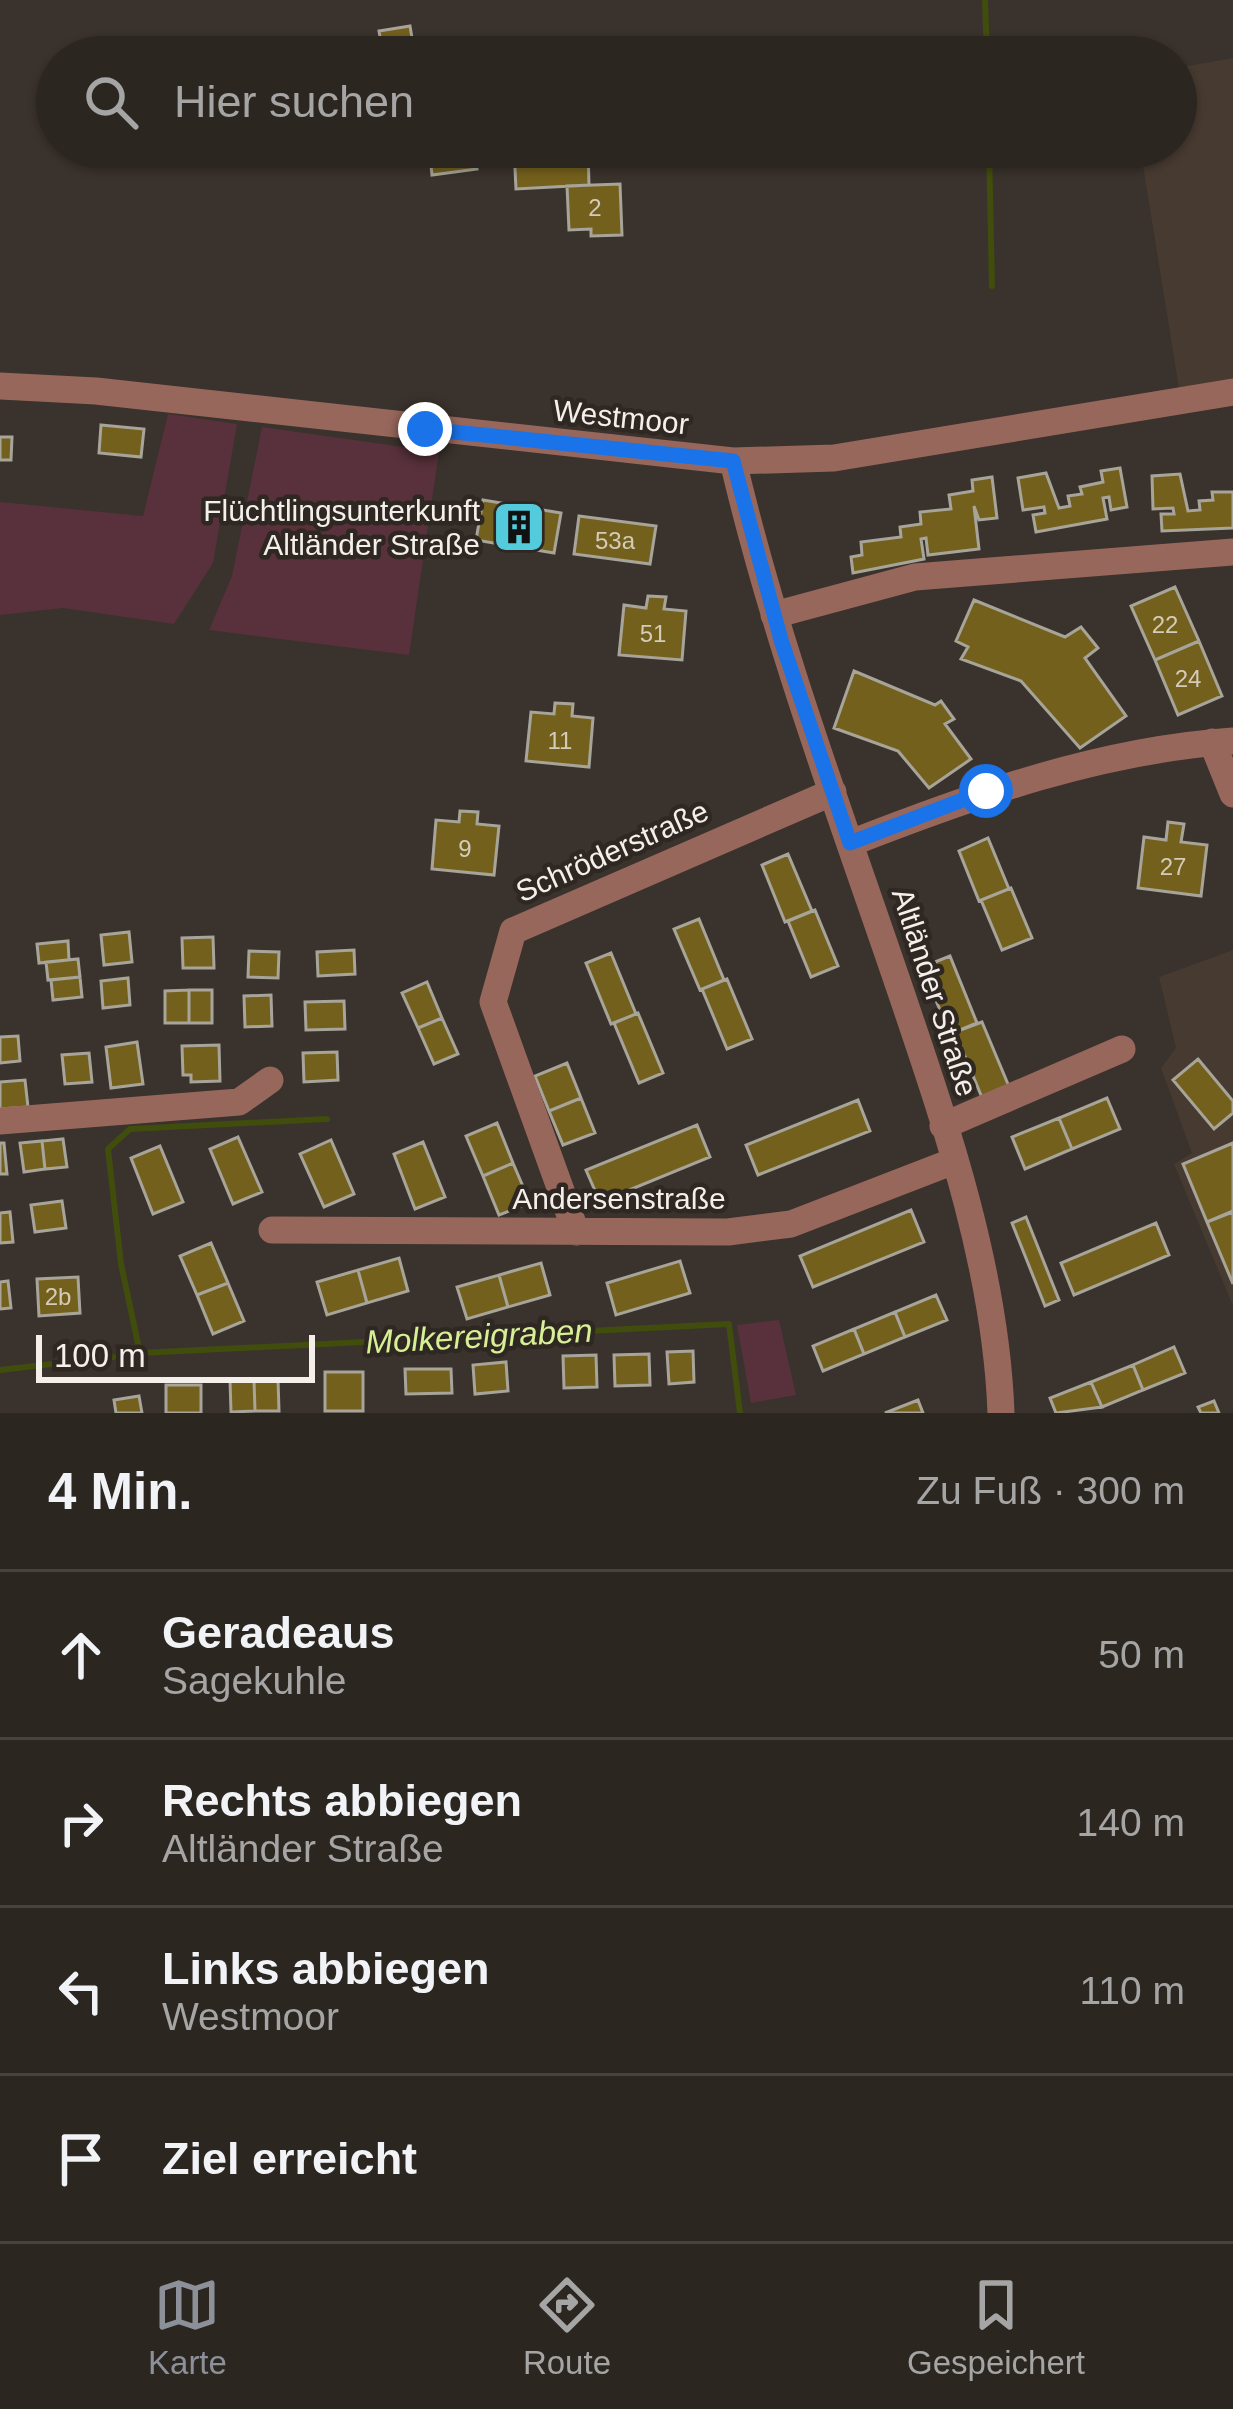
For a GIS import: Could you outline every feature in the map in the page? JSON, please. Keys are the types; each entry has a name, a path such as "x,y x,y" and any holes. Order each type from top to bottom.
{"street":[{"name":"Westmoor","path":"0,386 96,391 733,461 834,458 1233,392"},
{"name":"Altländer Straße","path":"733,461 773,615 954,1160 999,1361 1001,1413"},
{"path":"773,615 915,577 1233,551"},
{"path":"850,843 986,791 1154,749 1222,742 1233,794"},
{"name":"Schröderstraße","path":"576,1232 493,1002 513,931 833,792"},
{"path":"944,1126 1122,1049"},
{"path":"0,1121 239,1102 270,1081"},
{"name":"Andersenstraße","path":"272,1230 728,1232 791,1224 954,1160"}],"shaded area":[{"path":"1233,58 1233,392 1181,401 1143,168 1197,168 1197,64"},
{"path":"168,414 237,424 213,563 174,624 63,608 0,615 0,502 143,516"},
{"path":"262,427 439,452 409,655 209,630 232,576"},
{"path":"1233,950 1233,1306 1174,1164 1192,1153 1161,1068 1176,1048 1159,977"},
{"path":"779,1320 796,1395 751,1403 737,1325"}],"building":[{"path":"410,26 412,36 380,36 379,31"},
{"path":"431,168 477,168 477,169 432,175"},
{"path":"515,168 589,168 589,185 516,189"},
{"path":"620,184 622,235 591,236 591,229 569,230 567,186"},
{"path":"101,425 144,429 141,457 99,453"},
{"path":"0,437 12,437 11,460 0,460"},
{"path":"1120,468 1127,507 1111,510 1109,497 1103,498 1107,519 1036,532 1033,515 1045,513 1044,507 1023,510 1018,478 1046,473 1059,508 1070,506 1068,496 1082,494 1080,487 1103,482 1101,471"},
{"path":"1180,474 1188,511 1200,510 1199,501 1213,500 1212,492 1233,492 1233,528 1162,531 1161,514 1174,514 1173,508 1153,509 1152,476"},
{"path":"992,477 997,518 979,520 974,506 979,549 928,555 926,538 921,539 924,559 853,573 851,557 862,555 861,542 901,537 900,527 921,524 920,512 951,509 949,495 973,491 972,480"},
{"name":"Flüchtlingsunterkunft Altländer Straße","path":"483,500 561,513 554,553 476,540"},
{"path":"579,516 656,526 650,564 574,554"},
{"path":"1175,587 1199,641 1155,660 1131,606"},
{"path":"648,596 666,597 664,609 686,611 682,660 619,655 624,605 646,608"},
{"path":"974,600 1065,637 1081,627 1098,648 1085,658 1126,716 1080,748 1021,681 961,659 968,647 956,641"},
{"path":"1199,641 1222,696 1178,715 1155,660"},
{"path":"854,671 935,705 941,701 954,719 945,724 971,759 929,788 898,751 834,728"},
{"path":"555,703 573,704 572,716 593,718 589,767 526,761 531,712 554,714"},
{"path":"460,811 478,812 477,824 499,826 494,875 432,869 436,820 459,822"},
{"path":"1168,822 1184,824 1181,842 1207,845 1201,896 1138,888 1144,837 1166,840"},
{"path":"988,838 1009,889 979,901 959,851"},
{"path":"788,854 812,911 785,922 762,865"},
{"path":"1011,888 1032,938 1002,950 981,900"},
{"path":"815,910 838,966 811,977 788,921"},
{"path":"699,919 724,980 700,990 674,929"},
{"path":"129,932 132,962 104,965 101,935"},
{"path":"213,937 214,968 183,968 182,938"},
{"path":"68,941 69,960 39,963 37,944"},
{"path":"354,950 355,974 318,976 317,952"},
{"path":"249,951 279,952 278,978 248,977"},
{"path":"611,953 636,1014 611,1024 586,963"},
{"path":"950,956 977,1023 950,1034 922,967"},
{"path":"78,959 80,977 48,980 46,962"},
{"path":"80,977 82,997 53,1000 51,980"},
{"path":"128,978 130,1005 103,1008 101,981"},
{"path":"727,979 752,1039 727,1049 702,989"},
{"path":"427,982 442,1018 418,1028 402,993"},
{"path":"189,990 189,1023 165,1023 165,991"},
{"path":"189,990 212,990 212,1023 189,1023"},
{"path":"271,995 272,1026 245,1027 244,996"},
{"path":"344,1001 345,1029 306,1030 305,1002"},
{"path":"638,1013 663,1073 639,1083 614,1023"},
{"path":"442,1018 458,1054 434,1064 418,1028"},
{"path":"982,1022 1010,1089 983,1100 955,1032"},
{"path":"18,1036 20,1061 0,1063 0,1037"},
{"path":"137,1042 143,1084 111,1088 106,1047"},
{"path":"219,1045 220,1081 191,1082 191,1075 183,1075 182,1046"},
{"path":"337,1052 338,1080 304,1082 303,1053"},
{"path":"89,1053 92,1082 65,1084 62,1055"},
{"path":"1198,1059 1233,1101 1233,1113 1214,1129 1173,1080"},
{"path":"567,1063 581,1098 549,1111 535,1076"},
{"path":"25,1080 28,1107 0,1109 0,1082"},
{"path":"581,1098 595,1133 563,1145 549,1111"},
{"path":"1107,1098 1120,1129 1072,1149 1059,1118"},
{"path":"858,1100 870,1131 758,1175 746,1145"},
{"path":"1059,1118 1072,1149 1025,1169 1012,1137"},
{"path":"497,1123 513,1163 483,1176 466,1136"},
{"path":"697,1125 710,1157 600,1202 586,1170"},
{"path":"238,1137 262,1192 233,1204 210,1149"},
{"path":"63,1139 67,1167 45,1169 42,1141"},
{"path":"331,1140 354,1194 324,1207 300,1154"},
{"path":"42,1141 45,1169 24,1172 20,1143"},
{"path":"423,1142 445,1197 415,1209 394,1154"},
{"path":"0,1143 4,1143 7,1174 0,1174"},
{"path":"1233,1143 1233,1211 1207,1222 1183,1164"},
{"path":"160,1146 183,1202 153,1214 131,1158"},
{"path":"513,1163 530,1203 499,1215 483,1176"},
{"path":"62,1201 66,1228 35,1232 31,1205"},
{"path":"911,1210 924,1242 813,1287 800,1256"},
{"path":"10,1212 13,1242 0,1243 0,1213"},
{"path":"1233,1212 1233,1284 1207,1222"},
{"path":"1026,1217 1059,1300 1045,1306 1012,1223"},
{"path":"1156,1223 1169,1255 1074,1295 1061,1263"},
{"path":"211,1243 228,1283 197,1295 180,1256"},
{"path":"399,1258 408,1291 367,1303 358,1270"},
{"path":"680,1261 690,1293 616,1315 607,1283"},
{"path":"541,1263 550,1295 508,1307 499,1275"},
{"path":"358,1270 367,1303 327,1315 317,1282"},
{"path":"499,1275 508,1307 467,1319 457,1287"},
{"path":"78,1277 80,1313 39,1316 37,1279"},
{"path":"8,1281 11,1308 0,1309 0,1282"},
{"path":"228,1283 244,1321 213,1334 197,1295"},
{"path":"936,1295 947,1320 905,1337 895,1312"},
{"path":"895,1312 905,1337 864,1354 854,1329"},
{"path":"854,1329 864,1354 823,1371 813,1346"},
{"path":"1174,1347 1185,1373 1143,1390 1133,1365"},
{"path":"693,1351 694,1382 669,1384 667,1352"},
{"path":"649,1354 650,1385 615,1386 614,1355"},
{"path":"596,1355 597,1387 564,1388 563,1356"},
{"path":"506,1362 508,1391 475,1394 473,1365"},
{"path":"1133,1365 1143,1390 1102,1407 1091,1382"},
{"path":"405,1369 451,1369 452,1393 406,1394"},
{"path":"325,1372 363,1372 363,1411 325,1411"},
{"path":"278,1379 279,1411 255,1411 254,1380"},
{"path":"230,1380 254,1380 255,1411 231,1412"},
{"path":"1091,1382 1102,1407 1056,1413 1050,1398"},
{"path":"166,1385 201,1385 201,1413 166,1413"},
{"path":"139,1396 142,1413 116,1413 114,1400"},
{"path":"918,1400 923,1413 885,1413"},
{"path":"1214,1401 1219,1413 1201,1413 1198,1407"}],"waterway":[{"path":"985,0 986,36"},
{"path":"989,168 992,286"},
{"name":"Molkereigraben","path":"327,1119 130,1129 108,1149 121,1264 140,1353 729,1324 740,1413"},
{"name":"Molkereigraben","path":"0,1370 113,1357"}],"place":[{"name":"Flüchtlingsunterkunft Altländer Straße","path":"519,527"}],"route":[{"path":"425,429 733,461 781,640 850,843 986,791"}]}
